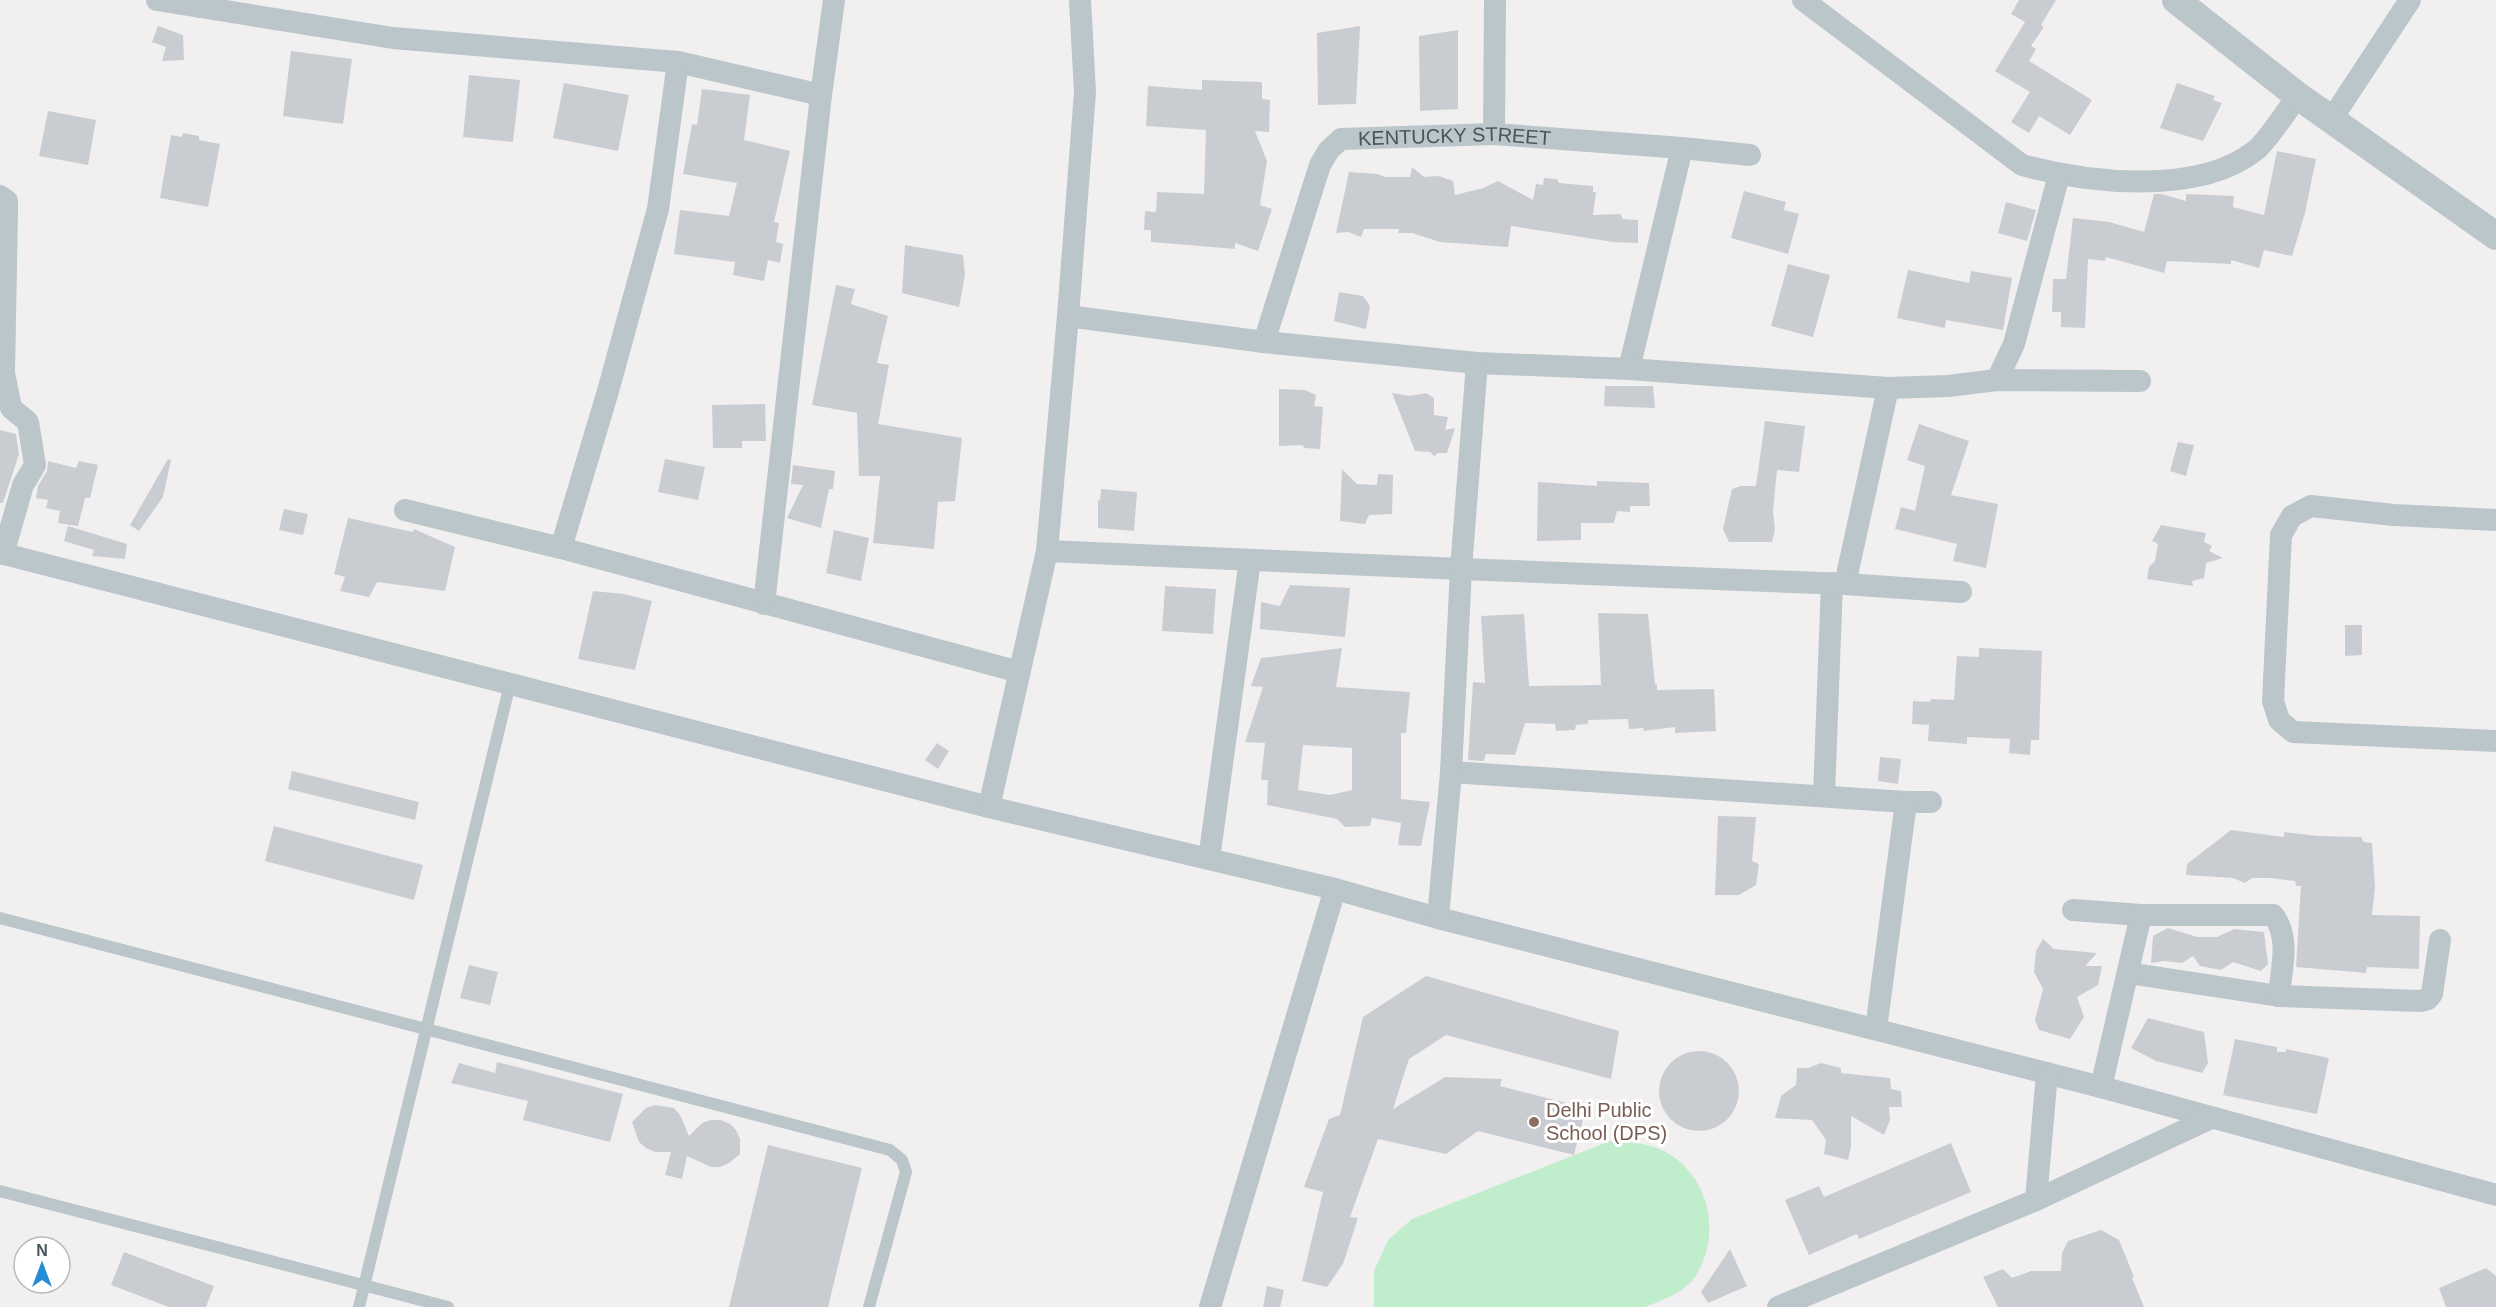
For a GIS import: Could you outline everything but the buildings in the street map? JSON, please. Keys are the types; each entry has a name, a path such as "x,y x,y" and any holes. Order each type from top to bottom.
{"street":[{"path":"157,0 393,38 678,62 821,95"},
{"path":"764,604 821,95 834,0"},
{"path":"989,807 1047,551 1085,92 1080,0"},
{"path":"1494,134 1495,0"},
{"path":"1803,0 2022,165 2059,175 2095,179 2173,181 2218,172 2257,149 2298,96"},
{"path":"2176,0 2298,96 2496,236"},
{"path":"2331,120 2410,0"},
{"path":"561,548 613,373 658,208 678,62"},
{"name":"KENTUCKY STREET","path":"1264,342 1320,165 1341,139 1494,134 1682,147 1750,155"},
{"path":"1629,369 1682,147"},
{"path":"1996,380 2014,344 2059,175"},
{"path":"0,196 7,201 8,212 4,373 6,408 28,422 34,465 23,485 2,554 989,807 1335,889 1438,918 2101,1087 2496,1196"},
{"path":"1068,316 1264,342 1477,363 1629,369 1888,388 1948,386 1996,380 2140,381"},
{"path":"1438,918 1451,772 1461,569 1477,363"},
{"path":"1824,795 1839,584 1888,388"},
{"path":"2496,520 2394,515 2311,507 2292,516 2281,535 2273,701 2279,720 2293,732 2496,741"},
{"path":"405,510 561,548 1019,672"},
{"path":"1047,551 1839,584 1961,592"},
{"path":"1209,859 1250,560"},
{"path":"1451,772 1906,802 1931,801"},
{"path":"1876,1029 1906,802"},
{"path":"1210,1307 1335,889"},
{"path":"2073,909 2141,915 2273,915 2280,924 2284,936 2279,996"},
{"path":"2101,1087 2141,915"},
{"path":"2128,973 2279,996 2420,1001 2428,999 2432,994 2440,940"},
{"path":"2036,1200 2047,1073"},
{"path":"1778,1307 2036,1200 2211,1118"}],"lane":[{"path":"359,1307 510,684"},
{"path":"0,918 891,1150 902,1160 906,1172 869,1307"},
{"path":"0,1191 448,1307"}],"green space":[{"path":"1610,1141 1635,1143 1660,1149 1675,1158 1688,1170 1697,1183 1708,1213 1708,1246 1695,1277 1685,1287 1645,1307 1374,1307 1374,1271 1388,1240 1412,1219"}],"place":[{"name":"Delhi Public School (DPS)","path":"1534,1122"}]}
